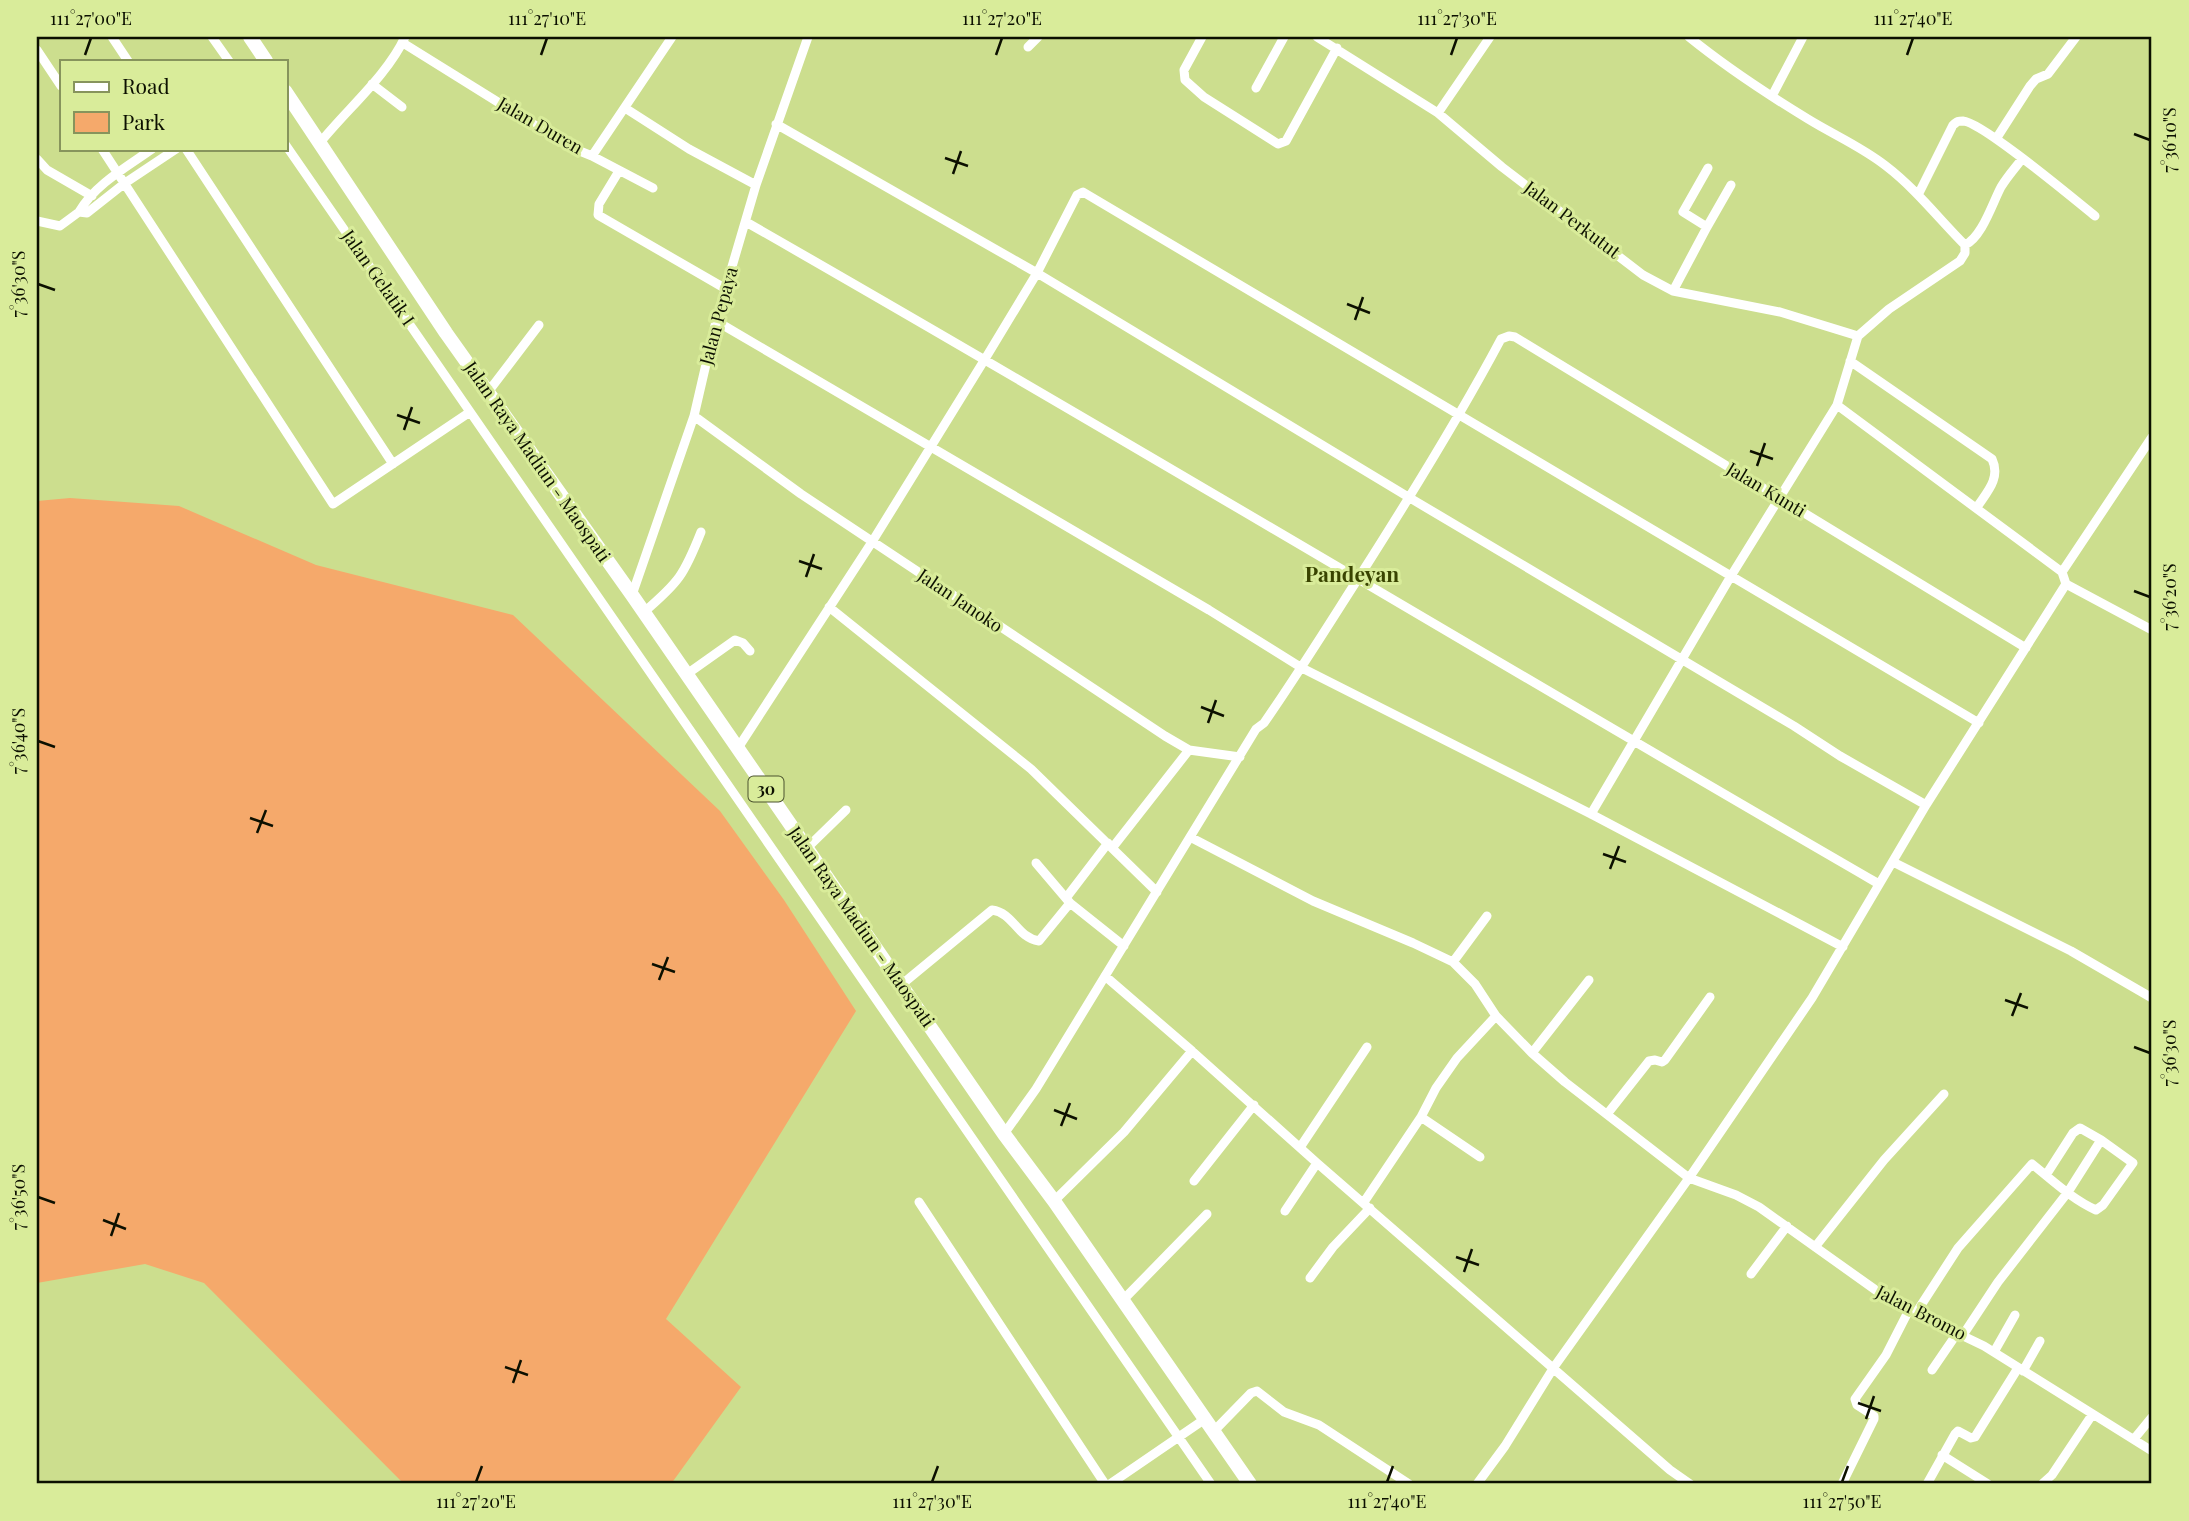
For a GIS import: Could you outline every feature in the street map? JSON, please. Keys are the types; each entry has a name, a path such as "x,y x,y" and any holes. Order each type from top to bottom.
{"highway":[{"path":"250,37 265,60"},
{"name":"Jalan Raya Madiun - Maospati","path":"287,94 488,392 1250,1484"}],"street":[{"path":"112,37 127,60"},
{"path":"212,37 228,60"},
{"name":"Jalan Duren","path":"404,40 570,147 592,156 671,37"},
{"name":"Jalan Pepaya","path":"632,595 694,416 716,321 756,185 808,37"},
{"path":"1028,47 1038,37"},
{"path":"1202,37 1184,70 1185,80 1204,97 1278,144 1286,141 1337,48"},
{"path":"1256,88 1284,37"},
{"name":"Jalan Perkutut","path":"1317,37 1438,113 1502,167 1643,275 1673,291 1780,312 1858,336"},
{"path":"1438,113 1490,37"},
{"path":"1591,814 1731,576 1837,405 1858,336 1889,309 1960,261 1965,253 1965,246 1919,193 1864,150 1810,121 1689,37"},
{"path":"1772,96 1803,37"},
{"path":"1996,139 2030,86 2036,79 2048,75 2076,37"},
{"path":"319,144 372,84 404,40"},
{"path":"37,50 60,84"},
{"path":"372,84 402,107"},
{"path":"625,108 689,149 756,185"},
{"path":"1919,193 1950,130 1956,122 1966,121 1996,139 2095,216"},
{"path":"776,124 1037,273 1840,756 1926,805"},
{"name":"Jalan Gelatik I","path":"287,147 1211,1484"},
{"path":"103,150 333,504 470,412"},
{"path":"37,221 60,226 79,212 117,173 151,150"},
{"path":"79,212 87,212 174,150"},
{"path":"187,150 393,464"},
{"path":"592,156 653,188"},
{"path":"37,159 47,170 92,196"},
{"path":"1965,246 1972,242 2002,185 2022,159"},
{"path":"1707,168 1683,212 1707,227"},
{"path":"619,171 599,204 598,215 726,289"},
{"path":"1673,291 1731,185"},
{"path":"738,748 872,542 1037,273 1077,195 1083,192 1979,723"},
{"path":"746,222 985,359 1633,742 1879,884"},
{"path":"716,321 1209,610 1302,668 1591,814 1843,947"},
{"path":"488,392 539,325"},
{"name":"Jalan Kunti","path":"1460,417 1501,339 1515,337 2026,648"},
{"path":"1850,361 1992,459 1995,468 1994,480 1977,507"},
{"path":"1837,405 2062,572 2066,584 2152,630"},
{"name":"Jalan Janoko","path":"694,416 872,542 1169,739 1189,750 1240,757"},
{"path":"1004,1134 1036,1089 1240,757 1302,668 1460,417"},
{"path":"2062,572 2152,437"},
{"path":"644,612 683,574 701,532"},
{"path":"1476,1484 1505,1446 1554,1367 1689,1178 1812,998 1926,805 2066,584"},
{"path":"829,607 1031,769 1157,892"},
{"path":"687,674 734,640 743,643 750,651"},
{"path":"901,985 992,910 1002,912 1028,939 1039,941 1111,845 1189,750"},
{"path":"807,848 846,810"},
{"path":"1190,837 1313,901 1453,962 1487,916"},
{"path":"1893,862 2071,951 2152,998"},
{"path":"1036,863 1068,901 1124,946"},
{"name":"Jalan Bromo","path":"1453,962 1475,984 1496,1016 1532,1053 1565,1082 1689,1178 1736,1195 1759,1207 1855,1277 1912,1312 1960,1333 1994,1352 2152,1451"},
{"path":"1105,976 1670,1470 1690,1484"},
{"path":"1532,1053 1589,980"},
{"path":"1608,1113 1649,1062 1665,1060 1710,997"},
{"path":"1310,1278 1367,1205 1436,1088 1457,1058 1496,1016"},
{"path":"1301,1146 1367,1046"},
{"path":"1054,1201 1124,1132 1192,1051"},
{"path":"1815,1247 1884,1160 1944,1094"},
{"path":"1194,1181 1254,1105"},
{"path":"1421,1117 1480,1157"},
{"path":"1842,1484 1874,1419 1874,1416 1857,1405 1855,1399 1958,1248 2032,1164 2046,1175 2068,1192 2093,1209 2100,1209 2133,1165 2101,1139 2085,1129 2077,1129 2046,1175"},
{"path":"1932,1370 2068,1192 2101,1139"},
{"path":"1285,1211 1317,1163"},
{"path":"919,1202 1105,1484"},
{"path":"1123,1300 1207,1214"},
{"path":"1751,1274 1787,1226"},
{"path":"1994,1352 2015,1315"},
{"path":"1927,1484 1958,1431 1971,1438 1975,1437 2040,1341"},
{"path":"1110,1484 1178,1438 1209,1425 1257,1391 1284,1412 1319,1425 1409,1484"},
{"path":"2042,1484 2052,1475 2092,1415"},
{"path":"2134,1439 2152,1418"},
{"path":"1942,1455 1988,1484"}],"green space":[{"path":"70,498 179,506 316,565 513,615 720,811 784,900 856,1011 666,1319 741,1387 671,1484 404,1484 204,1283 145,1264 37,1283 37,501"}],"district":[{"name":"Pandeyan","path":"1352,575"}]}
